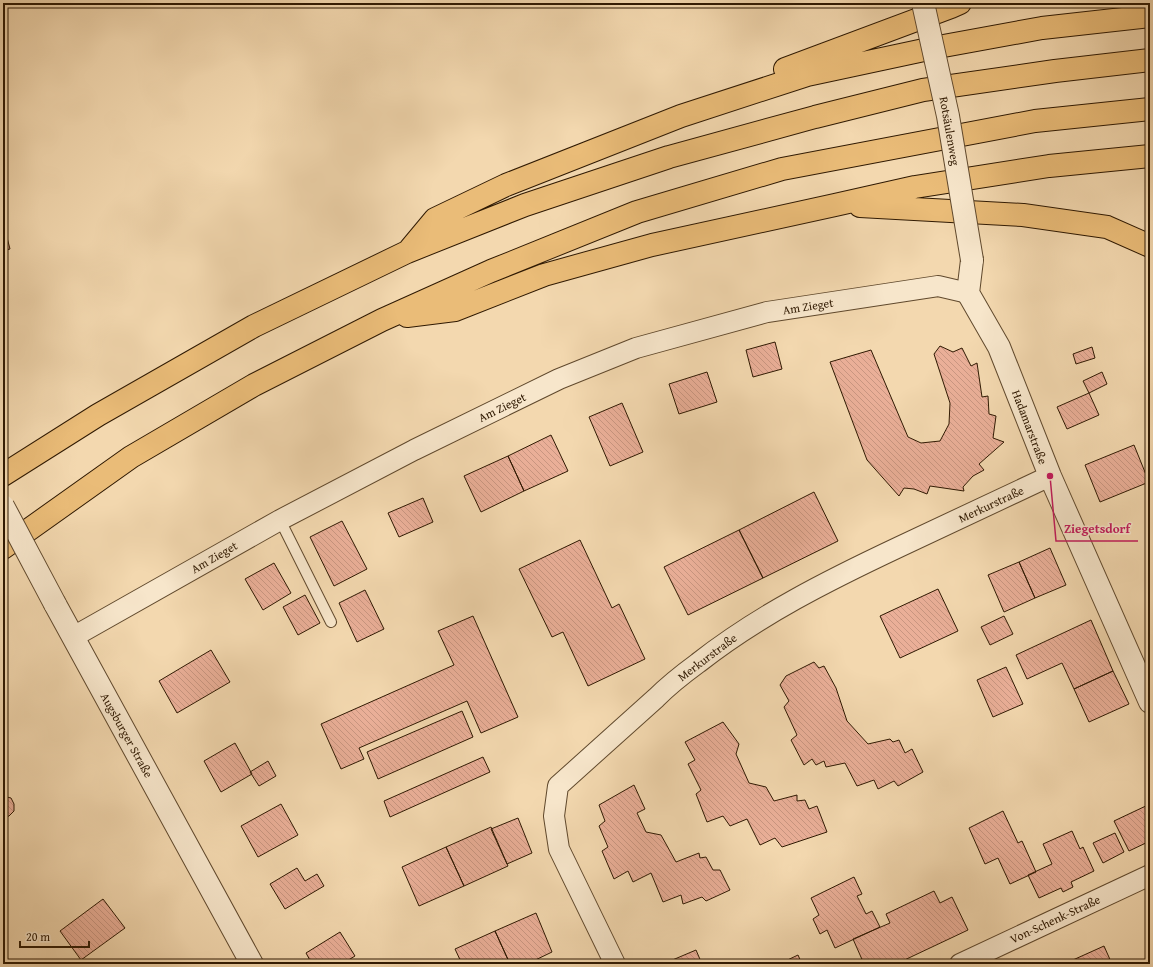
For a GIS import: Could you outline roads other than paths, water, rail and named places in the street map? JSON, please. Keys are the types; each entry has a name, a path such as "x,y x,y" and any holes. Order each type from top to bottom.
{"highway":[{"path":"681,116 708,95 826,54 960,3"},
{"path":"407,252 435,219 506,185 681,116 807,75 938,47 1042,28 1150,16"},
{"path":"3,475 98,415 254,326 407,252 532,202 668,157 815,117 923,90 1055,71 1150,60"},
{"path":"3,548 131,457 254,385 382,320 491,271 637,212 782,169 1035,121 1150,109"},
{"path":"382,320 455,310 544,275 652,245 914,187 1048,166 1150,156"},
{"path":"835,205 1023,215 1107,228 1150,246"}],"street":[{"name":"Rotsäulenweg","path":"923,3 948,116 972,260 968,293"},
{"name":"Am Zieget","path":"73,637 280,520 414,450 559,379 636,348 767,312 938,286 968,293"},
{"name":"Hadamarstraße","path":"968,293 999,347 1050,476 1150,702"},
{"name":"Merkurstraße","path":"615,964 559,849 554,816 558,786 670,685 712,652 753,623 850,570 1050,476"},
{"name":"Augsburger Straße","path":"3,506 252,964"},
{"name":"Von-Schenk-Straße","path":"960,964 1150,875"}],"lane":[{"path":"280,520 331,622"}],"place":[{"name":"Ziegetsdorf","path":"1050,476"}]}
